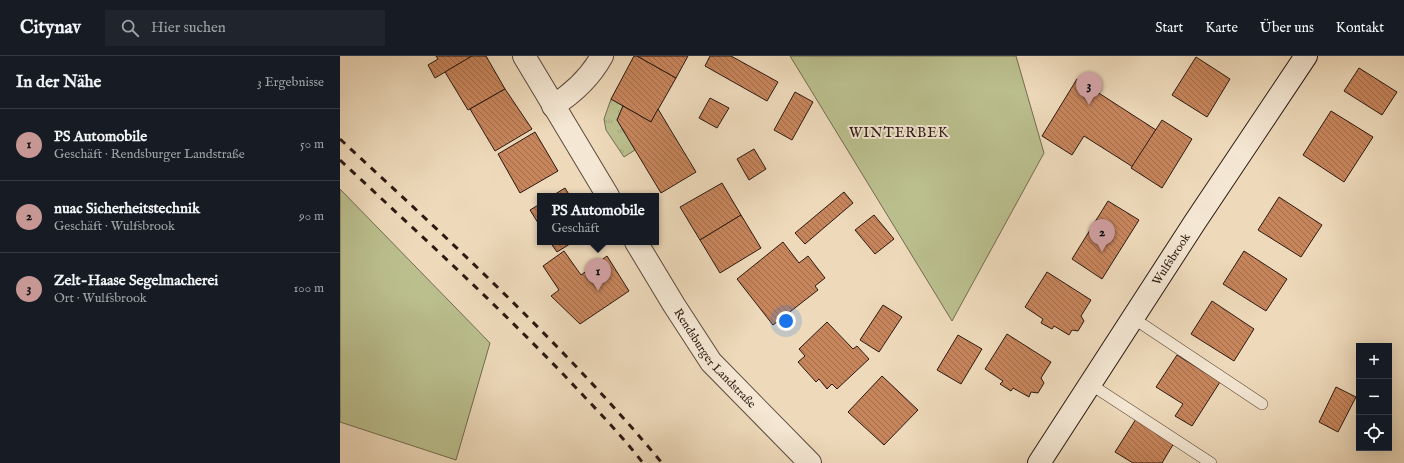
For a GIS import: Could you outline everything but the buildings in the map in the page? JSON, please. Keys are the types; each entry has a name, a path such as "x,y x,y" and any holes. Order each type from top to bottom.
{"street":[{"path":"524,56 606,193"},
{"path":"553,106 569,95 598,64 602,56"},
{"name":"Wulfsbrook","path":"1039,463 1195,222 1306,56"},
{"name":"Rendsburger Landstraße","path":"638,245 674,305 712,362 810,463"}],"lane":[{"path":"1133,318 1262,404"},
{"path":"1090,384 1211,463"}],"green space":[{"path":"790,56 1016,56 1044,153 952,321"},
{"path":"611,99 623,106 617,120 635,150 624,157 606,130 604,119"},
{"path":"340,189 490,343 456,460 340,422"}],"railway":[{"path":"340,139 466,256 547,336 587,378 662,463"},
{"path":"340,160 454,266 537,347 605,418 643,463"}],"place":[{"name":"Zelt-Haase Segelmacherei","path":"1089,105"},
{"name":"nuac Sicherheitstechnik","path":"1102,252"},
{"name":"PS Automobile","path":"598,291"}],"district":[{"name":"WINTERBEK","path":"899,132"}]}
